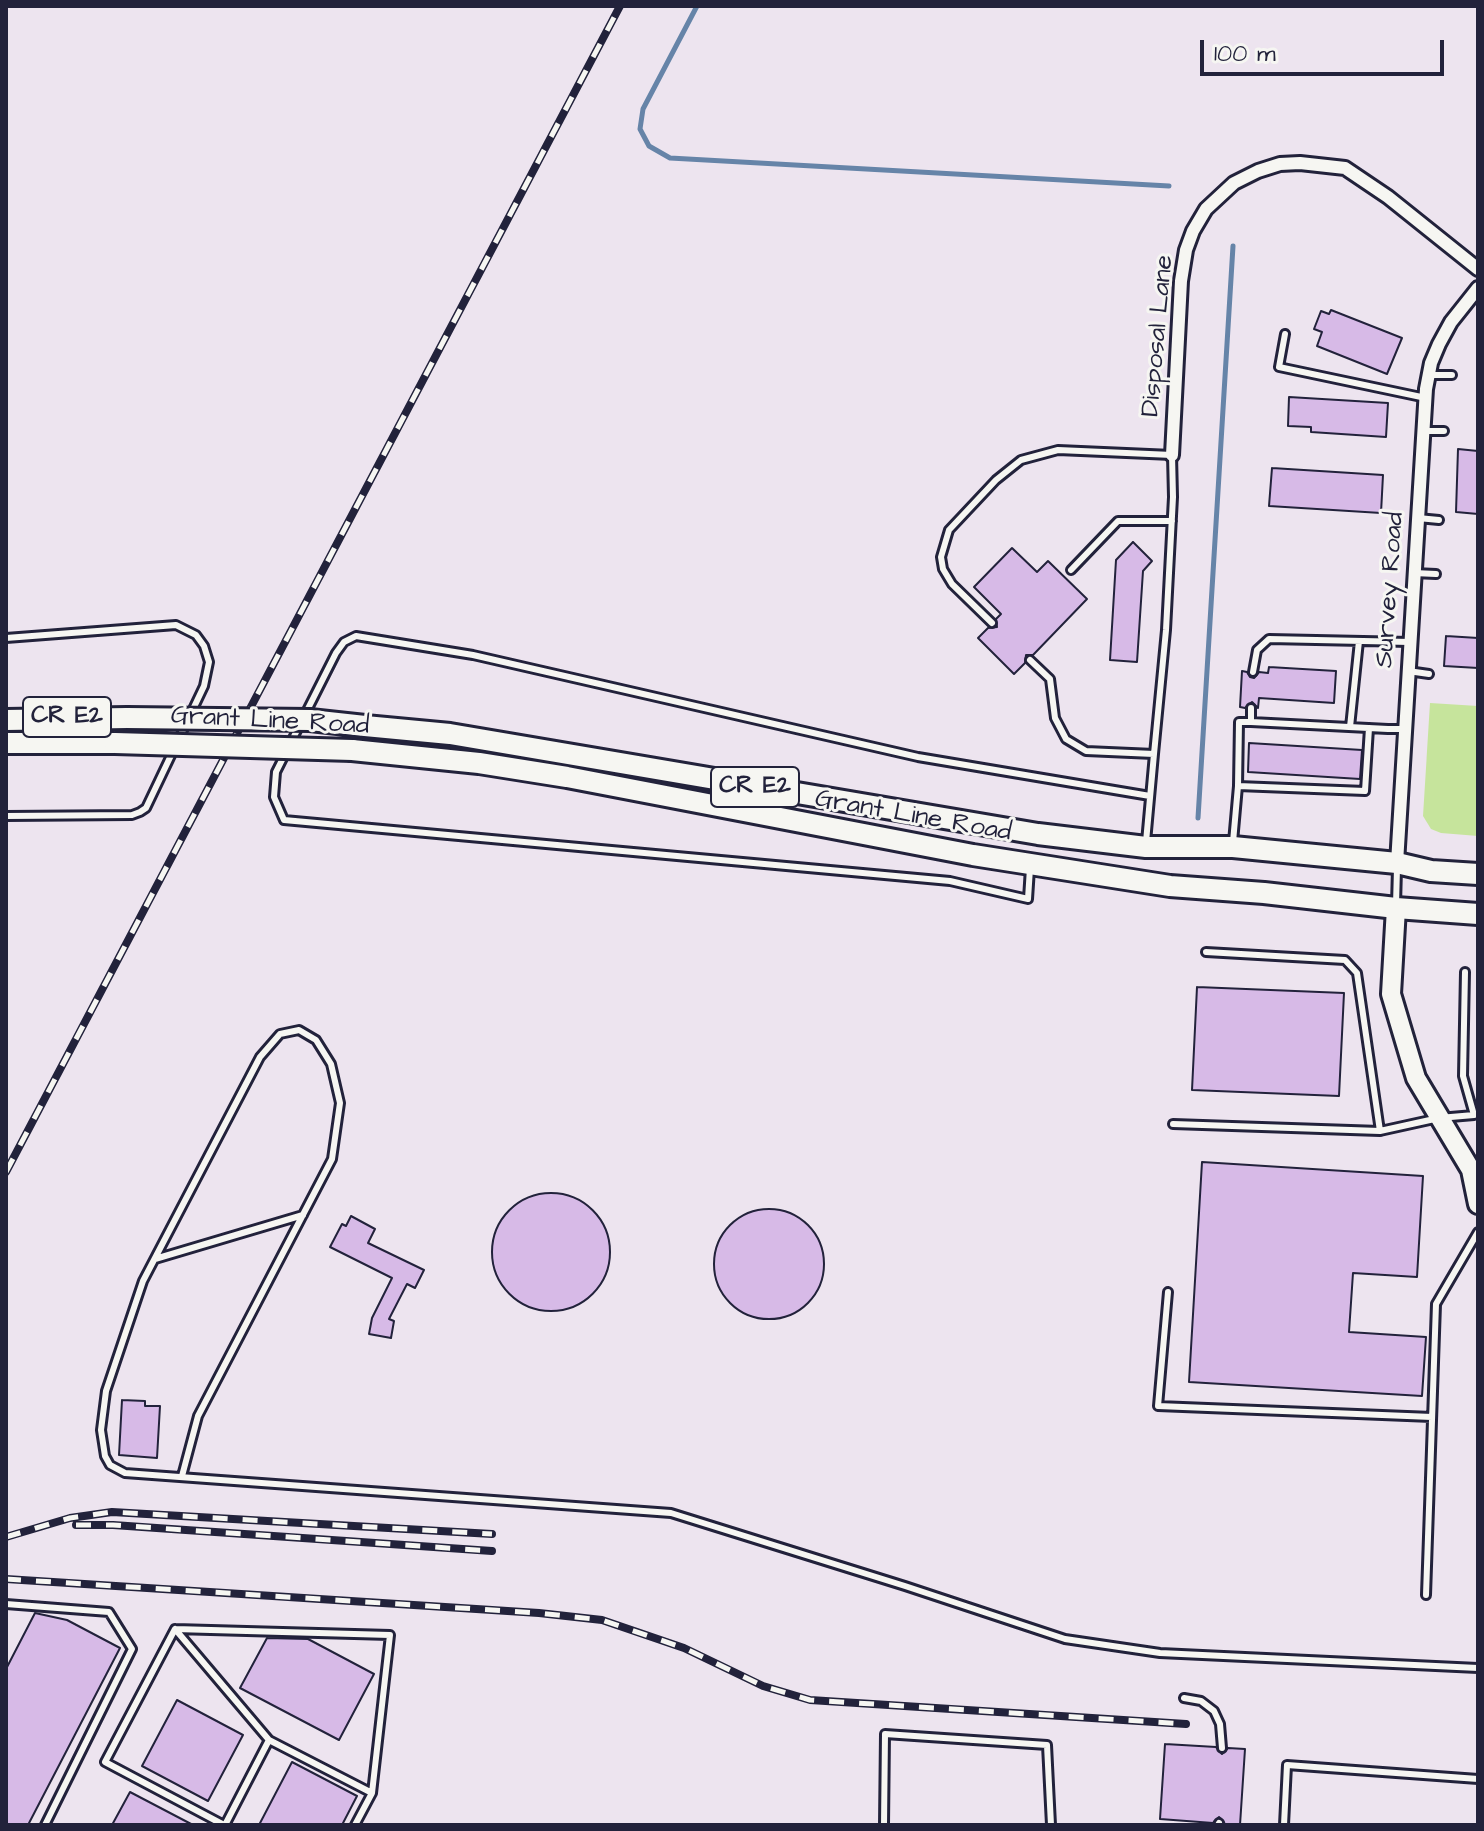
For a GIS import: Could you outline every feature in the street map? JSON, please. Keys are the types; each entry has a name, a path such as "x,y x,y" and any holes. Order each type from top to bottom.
{"main road":[{"name":"Grant Line Road","path":"6,720 310,720 450,734 1038,834 1146,847 1233,847 1478,874"},
{"name":"Grant Line Road","path":"6,743 352,750 479,763 1030,864 1170,886 1478,914"},
{"path":"1396,908 1391,994 1416,1078 1471,1170 1478,1204"}],"street":[{"name":"Disposal Lane","path":"1172,455 1183,264 1199,219 1216,198 1234,183 1280,164 1345,168 1388,197 1478,269"},
{"name":"Survey Road","path":"1397,863 1429,375 1446,330 1478,288"}],"lane":[{"path":"1285,334 1279,367 1426,398"},
{"path":"1429,375 1452,375"},
{"path":"1423,431 1444,431"},
{"name":"Disposal Lane","path":"992,623 952,584 943,569 941,557 949,530 996,480 1021,460 1058,450 1172,455 1166,630 1146,847"},
{"path":"1418,518 1439,520"},
{"path":"1071,570 1118,521 1172,521"},
{"path":"1414,573 1436,574"},
{"path":"6,638 176,625 196,635 204,646 209,662 204,686 146,808 132,815 6,816"},
{"path":"1030,864 1028,899 950,881 284,820 274,797 276,772 336,653 344,642 356,636 473,655 918,757 1150,796"},
{"path":"1253,672 1257,650 1269,639 1410,642"},
{"path":"1350,727 1359,641"},
{"path":"1030,660 1050,679 1055,718 1066,739 1086,751 1154,754"},
{"path":"1408,671 1429,674"},
{"path":"1251,708 1251,722"},
{"path":"1233,847 1239,722 1404,729"},
{"path":"1238,786 1365,791 1369,728"},
{"name":"Survey Road","path":"1396,908 1397,863"},
{"path":"1206,952 1345,960 1357,973 1380,1131"},
{"path":"1173,1124 1380,1131 1439,1118 1476,1115 1463,1076 1465,972"},
{"path":"182,1476 198,1416 332,1159 340,1103 331,1064 316,1040 299,1030 280,1034 260,1057 143,1281 106,1391 101,1430 105,1456 110,1465 125,1473 671,1513 1065,1639 1160,1653 1478,1668"},
{"path":"155,1259 303,1215"},
{"path":"1426,1595 1436,1304 1478,1232"},
{"path":"1168,1292 1158,1406 1432,1417"},
{"path":"6,1604 109,1612 132,1649 45,1825"},
{"path":"175,1629 269,1740 372,1793"},
{"path":"175,1629 390,1635 372,1793 355,1825"},
{"path":"175,1629 105,1762 225,1825 269,1740"},
{"path":"1184,1698 1201,1701 1214,1711 1220,1724 1222,1748"},
{"path":"884,1825 885,1734 1047,1745 1051,1825"},
{"path":"1284,1825 1287,1765 1478,1779"}],"green space":[{"path":"1430,703 1478,706 1478,836 1441,833 1431,829 1423,816"}],"building":[{"path":"1331,310 1402,338 1387,374 1317,346 1322,332 1314,329 1321,311 1329,314"},
{"path":"1289,397 1388,403 1386,437 1311,432 1311,427 1288,426"},
{"path":"1458,449 1478,451 1478,514 1456,512"},
{"path":"1272,468 1383,475 1381,513 1269,506"},
{"path":"1133,542 1152,561 1143,571 1137,662 1110,660 1116,560"},
{"path":"1012,548 1037,572 1048,561 1087,599 1033,655 1026,655 1025,663 1014,674 978,638 988,628 997,627 996,619 1001,614 974,587"},
{"path":"1446,636 1478,638 1478,668 1444,666"},
{"path":"1269,667 1336,671 1334,703 1259,698 1258,708 1252,702 1245,708 1240,707 1242,671 1254,678 1259,672 1268,673"},
{"path":"1249,743 1362,750 1360,779 1248,772"},
{"path":"1197,987 1344,993 1339,1096 1192,1090"},
{"path":"1202,1162 1423,1176 1417,1277 1353,1273 1349,1332 1426,1337 1422,1396 1189,1382"},
{"path":"551,1193 574,1197 593,1210 606,1229 610,1252 606,1275 593,1294 574,1307 551,1311 528,1307 509,1294 496,1275 492,1252 496,1229 509,1210 528,1197"},
{"path":"769,1209 790,1213 808,1225 820,1243 824,1264 820,1285 808,1303 790,1315 769,1319 748,1315 730,1303 718,1285 714,1264 718,1243 730,1225 748,1213"},
{"path":"351,1216 375,1229 368,1243 424,1270 415,1288 407,1284 389,1319 394,1321 391,1338 369,1334 372,1318 392,1278 330,1247 342,1224 346,1226"},
{"path":"122,1400 145,1401 145,1406 160,1406 157,1458 119,1455"},
{"path":"35,1613 67,1620 120,1648 28,1825 6,1825 6,1669"},
{"path":"267,1638 308,1639 374,1674 339,1740 240,1688"},
{"path":"177,1700 243,1735 208,1801 142,1766"},
{"path":"1165,1744 1216,1747 1222,1754 1228,1748 1245,1749 1240,1825 1225,1824 1219,1817 1213,1823 1160,1819"},
{"path":"292,1762 357,1796 342,1825 259,1825"},
{"path":"130,1792 193,1825 112,1825"}],"waterway":[{"path":"697,6 643,109 640,129 649,146 670,158 1169,186"},
{"path":"1198,818 1233,246"}],"railway":[{"path":"6,1172 620,6"},
{"path":"6,1537 70,1518 112,1512 492,1534"},
{"path":"76,1525 492,1551"},
{"path":"6,1579 539,1613 602,1620 684,1648 763,1686 810,1700 1186,1724"}]}
